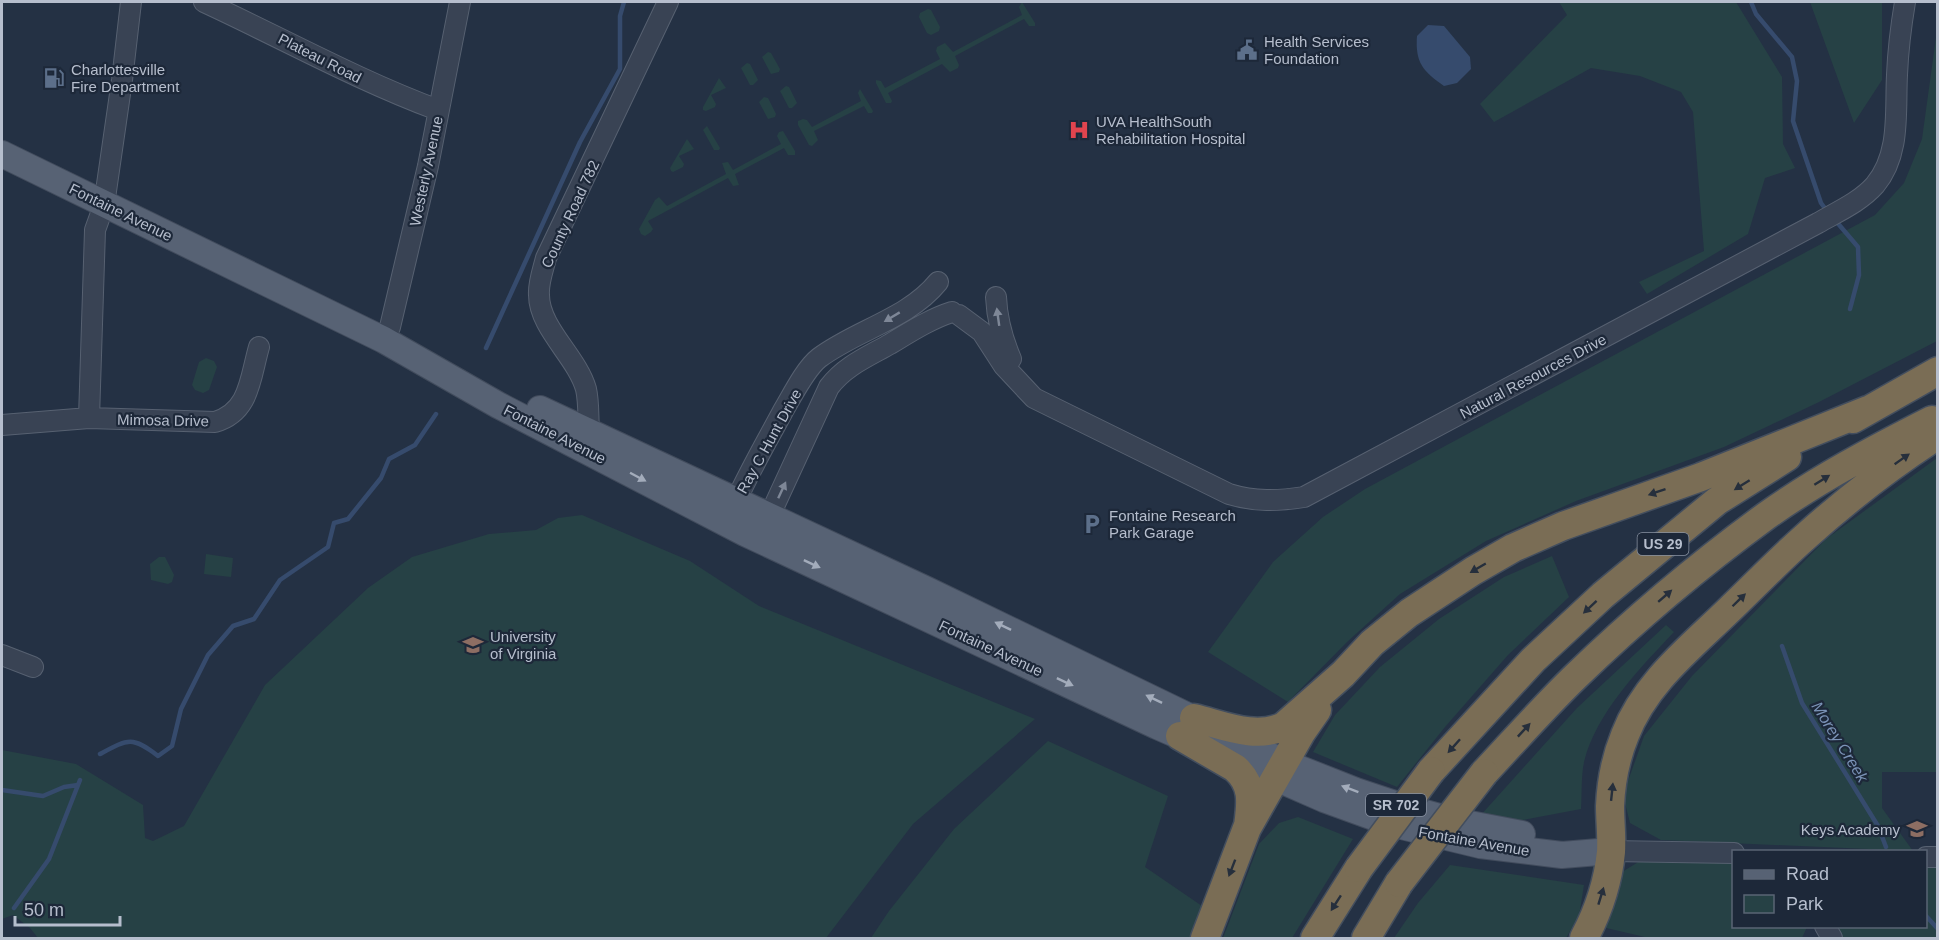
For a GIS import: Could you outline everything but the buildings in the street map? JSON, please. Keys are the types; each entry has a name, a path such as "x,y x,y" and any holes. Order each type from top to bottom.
{"highway":[{"name":"US 29","path":"1315,939 1359,868 1431,771 1533,660 1603,594 1716,501 1792,453 1938,371"},
{"path":"1187,727 1258,733 1276,730 1284,726 1343,674 1372,643 1425,601 1513,548 1563,526 1701,477 1868,410"},
{"name":"US 29","path":"1366,939 1399,883 1484,773 1574,678 1629,627 1767,515 1823,479 1938,417"},
{"path":"1584,939 1601,898 1611,851 1610,806 1618,757 1636,711 1647,694 1688,648 1802,539 1901,459 1938,435"},
{"path":"1205,939 1247,828 1301,733 1343,674"},
{"path":"1187,727 1242,775 1251,800 1247,828"}],"main road":[{"name":"Fontaine Avenue","path":"2,154 393,344 589,430 927,590 1187,727"},
{"name":"Fontaine Avenue","path":"393,344 498,405 745,533 1187,727 1281,771 1427,814 1502,831 1560,839 1611,851"}],"street":[{"path":"89,418 95,230 104,205 122,80 130,2"},
{"name":"Plateau Road","path":"204,2 259,27 344,71 438,110"},
{"name":"Westerly Avenue","path":"393,344 390,327 428,166 460,2"},
{"name":"County Road 782","path":"589,430 586,389 542,312 538,294 546,258 668,2"},
{"name":"Natural Resources Drive","path":"956,314 982,332 1004,366 1034,398 1229,494 1261,501 1282,501 1304,497 1818,223 1849,206 1875,185 1883,173 1893,144 1896,126 1899,52 1905,2"},
{"name":"Ray C Hunt Drive","path":"745,533 736,501 793,394 817,360 900,312 928,293 938,282"},
{"name":"Natural Resources Drive","path":"996,297 999,324 1015,376"},
{"name":"Ray C Hunt Drive","path":"769,517 829,387 836,378 857,362 936,317 956,314"},
{"name":"Mimosa Drive","path":"2,425 89,418 215,422 225,419 241,406 259,347"},
{"path":"745,533 769,517"},
{"path":"2,655 33,667"},
{"name":"Fontaine Avenue","path":"1611,851 1732,853"}],"green space":[{"path":"1022,2 1035,26 1029,26 1024,19 955,56 958,68 950,72 942,64 888,93 892,101 886,103 876,80 881,81 885,88 940,59 936,51 937,47 945,43 953,52 1022,15 1019,7"},
{"path":"1559,2 1736,2 1782,77 1783,144 1795,168 1765,178 1748,234 1647,294 1639,282 1704,251 1693,112 1681,92 1640,76 1591,68 1494,122 1480,104 1567,15"},
{"path":"1810,2 1882,2 1882,80 1854,123"},
{"path":"931,10 940,27 939,31 931,35 927,33 919,17 920,13"},
{"path":"1937,30 1937,341 1819,402 1724,447 1576,501 1486,541 1400,594 1347,642 1288,702 1208,652 1273,562 1323,517 1365,489 1875,215 1904,183 1922,139"},
{"path":"768,52 771,53 780,69 779,72 771,74 762,57"},
{"path":"747,63 750,64 758,80 753,85 750,85 741,68"},
{"path":"719,78 726,88 711,95 716,104 715,107 703,110 703,107"},
{"path":"786,86 789,87 797,103 792,108 789,108 780,91"},
{"path":"860,89 872,113 868,113 864,106 814,131 818,140 812,146 809,145 798,121 807,120 812,127 861,101 858,93"},
{"path":"764,97 768,98 776,114 775,117 768,119 759,102"},
{"path":"707,126 719,150 714,150 703,130"},
{"path":"783,131 795,155 788,155 784,148 735,174 739,185 733,186 728,178 648,221 653,229 645,236 641,234 639,229 655,200 659,197 667,206 726,174 722,163 728,162 733,170 781,144 777,136"},
{"path":"687,139 694,149 679,156 684,164 683,167 673,172 670,168"},
{"path":"206,358 214,361 217,367 209,390 203,393 195,390 192,385 199,362"},
{"path":"1937,458 1937,772 1882,772 1882,808 1912,850 1661,840 1630,823 1623,795 1644,736 1692,676 1826,539"},
{"path":"582,515 690,561 759,606 1035,719 913,824 826,938 38,938 30,928 13,915 2,919 2,750 76,764 143,805 145,838 153,841 184,826 265,685 368,588 412,557 489,534 536,530 558,518"},
{"path":"206,554 233,558 231,577 204,574"},
{"path":"1552,556 1569,597 1508,655 1445,727 1397,787 1313,752 1335,715 1380,667 1439,619 1504,577"},
{"path":"159,557 165,557 174,575 172,582 168,584 151,580 150,564"},
{"path":"1666,625 1674,632 1621,692 1598,726 1584,762 1581,809 1518,821 1480,816 1577,708"},
{"path":"1048,741 1168,796 1145,867 1202,906 1190,938 871,938 889,911 954,829"},
{"path":"1298,817 1353,839 1292,938 1223,938 1259,844 1279,823"},
{"path":"1640,861 1732,862 1732,928 1807,928 1802,938 1649,938 1602,927 1617,875"},
{"path":"1450,865 1584,885 1579,916 1566,938 1394,938 1418,903"},
{"path":"1927,865 1937,866 1937,938 1840,938 1836,928 1927,928"}],"water":[{"path":"1428,25 1444,26 1470,57 1471,69 1457,83 1444,86 1426,71 1419,60 1417,36"}],"waterway":[{"path":"486,348 580,142 620,69 620,16 624,2"},
{"name":"Morey Creek","path":"1751,2 1756,14 1792,57 1797,81 1793,121 1821,203 1827,211"},
{"name":"Morey Creek","path":"1835,220 1858,247 1859,275 1850,309"},
{"path":"100,754 117,745 130,742 142,745 158,756 172,746 181,709 208,655 233,626 254,619 280,580 328,547 334,523 348,519 381,478 389,459 415,445 436,414"},
{"name":"Morey Creek","path":"1782,646 1802,703 1878,826 1886,847"},
{"path":"14,908 49,859 80,780"},
{"path":"2,790 43,796 64,787 78,785"},
{"name":"Morey Creek","path":"1927,917 1938,929"}],"place":[{"name":"Health Services Foundation","path":"1247,50"},
{"name":"Charlottesville Fire Department","path":"54,78"},
{"name":"UVA HealthSouth Rehabilitation Hospital","path":"1079,130"},
{"name":"Fontaine Research Park Garage","path":"1092,524"},
{"name":"University of Virginia","path":"473,645"},
{"name":"Keys Academy","path":"1917,829"}]}
